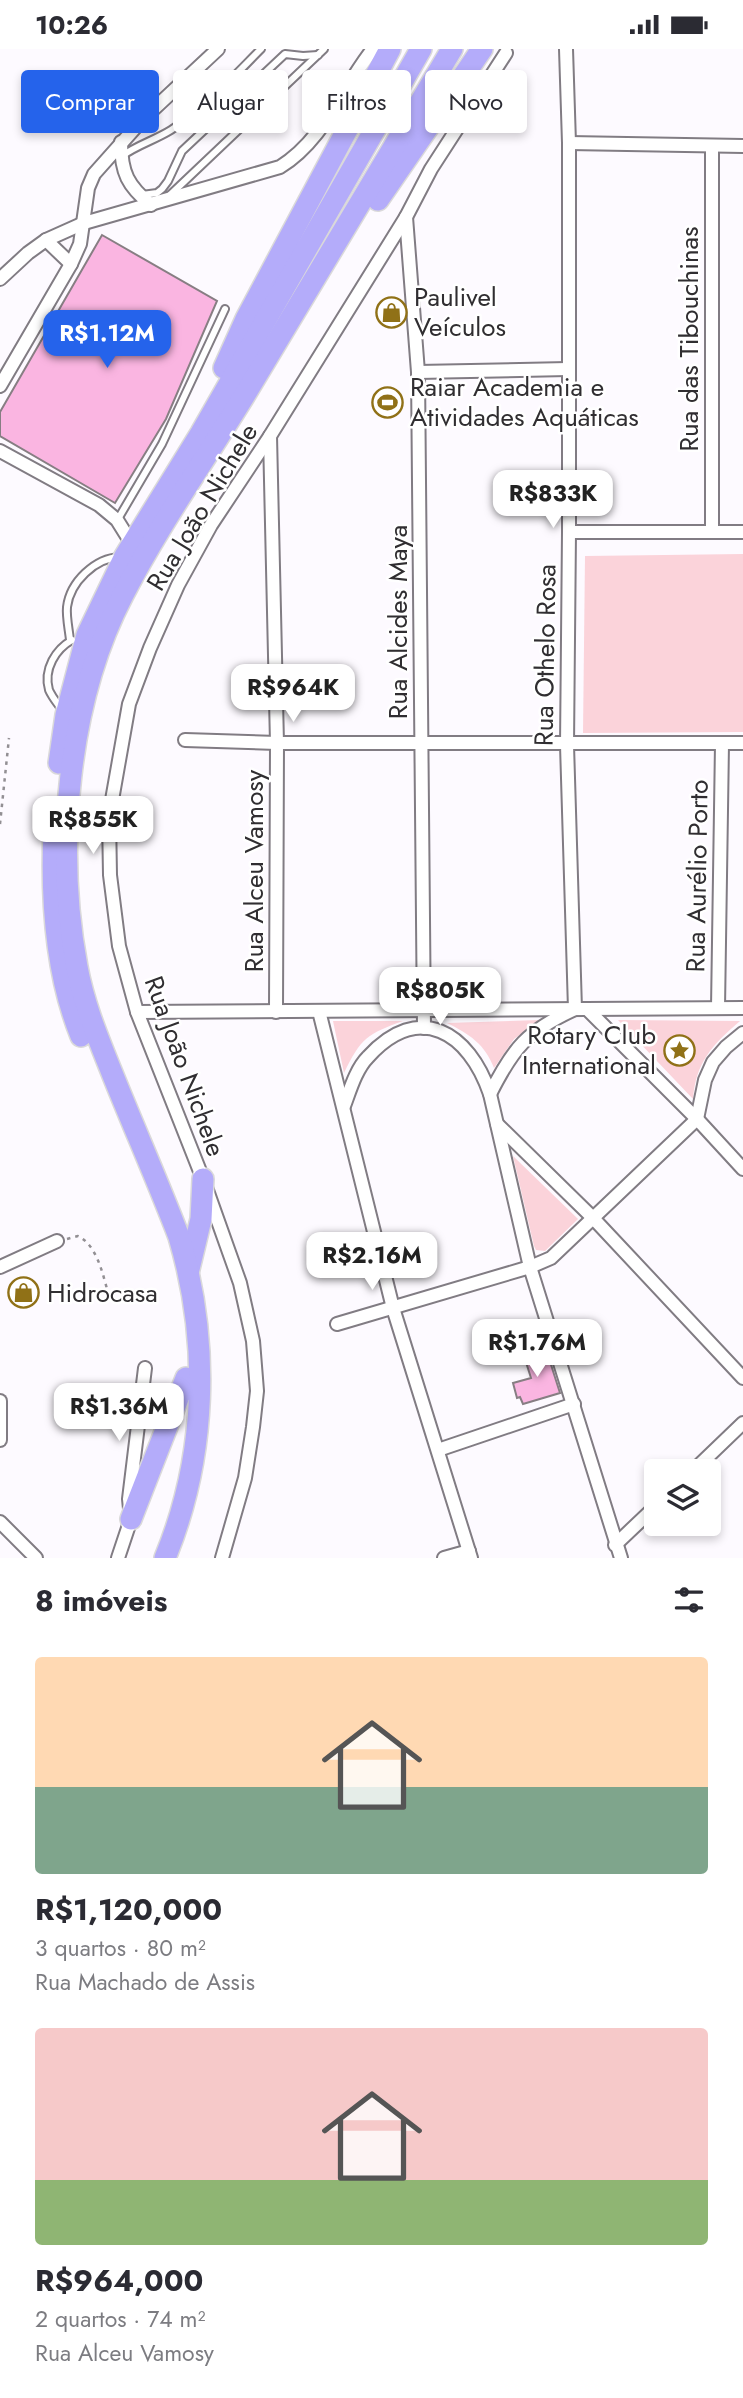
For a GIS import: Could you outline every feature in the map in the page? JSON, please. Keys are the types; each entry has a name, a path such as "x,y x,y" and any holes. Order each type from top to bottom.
{"highway":[{"path":"208,438 225,367 246,319 390,49"},
{"path":"165,1558 183,1504 193,1457 201,1373 199,1334 188,1271 166,1202 89,1019 77,967 70,917 68,838 73,759 89,683 121,597 421,49"},
{"path":"152,1558 171,1502 181,1457 186,1417 188,1341 180,1291 167,1244 78,1030 57,932 53,884 55,800 79,637 128,550 208,438 452,49"},
{"path":"208,438 253,400 291,346 380,196 482,49"},
{"path":"188,1271 201,1219 203,1179"},
{"path":"131,1519 186,1378"}],"street":[{"path":"0,386 80,244 88,188 94,174 121,142 218,49"},
{"path":"360,65 363,49"},
{"path":"0,279 27,253 46,240 84,223 279,167 294,158 334,109 360,65 373,49"},
{"name":"Rua Othelo Rosa","path":"566,49 569,143 567,745 581,1009"},
{"name":"Rua João Nichele","path":"222,1558 245,1478 257,1391 253,1341 240,1283 203,1179 137,1012 119,946 110,875 109,817 129,704 177,585 211,525 270,436 406,217 437,159 506,53"},
{"path":"121,142 126,178 139,195 157,203"},
{"path":"569,143 743,146"},
{"name":"Rua das Tibouchinas","path":"712,146 712,532"},
{"name":"Rua Alcides Maya","path":"406,217 418,372 425,1028"},
{"path":"46,240 71,264"},
{"path":"418,372 568,369"},
{"name":"Rua Alceu Vamosy","path":"270,436 277,743 276,1012"},
{"path":"0,451 99,505 117,520 128,550"},
{"path":"569,532 743,532"},
{"path":"185,740 567,745 743,743"},
{"name":"Rua Aurélio Porto","path":"718,1008 722,744"},
{"path":"137,1012 743,1008"},
{"path":"490,1094 517,1046 557,1017 581,1009"},
{"path":"581,1009 697,1119 743,1169"},
{"path":"319,1011 393,1308 470,1554 444,1558"},
{"path":"344,1106 366,1058 384,1042 405,1031 425,1028 439,1030 457,1039 472,1055 490,1094 530,1267 621,1558"},
{"path":"337,1324 530,1267 551,1258 697,1119 705,1080 713,1062 743,1033"},
{"path":"496,1124 593,1218 743,1378"},
{"path":"0,1267 57,1241"},
{"path":"118,1558 131,1519 129,1499 145,1368"},
{"path":"0,1401 0,1440"},
{"path":"439,1450 574,1404"},
{"path":"706,1459 743,1423"},
{"path":"615,1545 644,1517"},
{"path":"0,1522 36,1558"}],"lane":[{"path":"121,157 136,146 169,131 189,116 261,49"},
{"path":"157,203 324,49"},
{"path":"139,195 157,193 162,189 169,181 182,151 285,54 318,55"},
{"path":"117,520 162,444 225,310"},
{"path":"79,637 67,606 78,580 109,557 128,550"}],"path":[{"path":"0,824 9,739"},
{"path":"57,1241 78,1236 87,1242 98,1262 109,1296"}],"shaded area":[{"path":"743,554 743,732 583,733 585,556"},
{"path":"540,1020 514,1039 494,1068 486,1052 475,1041 447,1023"},
{"path":"618,1020 740,1021 707,1055 698,1075 693,1099"},
{"path":"333,1021 403,1021 366,1039 355,1052 344,1073"},
{"path":"513,1156 578,1219 545,1251 536,1250 534,1246"}],"building":[{"path":"102,235 217,301 166,419 115,503 0,436 0,412"},
{"path":"546,1349 560,1393 523,1404 520,1397 517,1398 513,1383 531,1378 524,1356"}],"place":[{"name":"Paulivel Veículos","path":"391,312"},
{"name":"Raiar Academia e Atividades Aquáticas","path":"387,402"},
{"name":"Rotary Club International","path":"679,1050"},
{"name":"Hidrocasa","path":"24,1293"}]}
